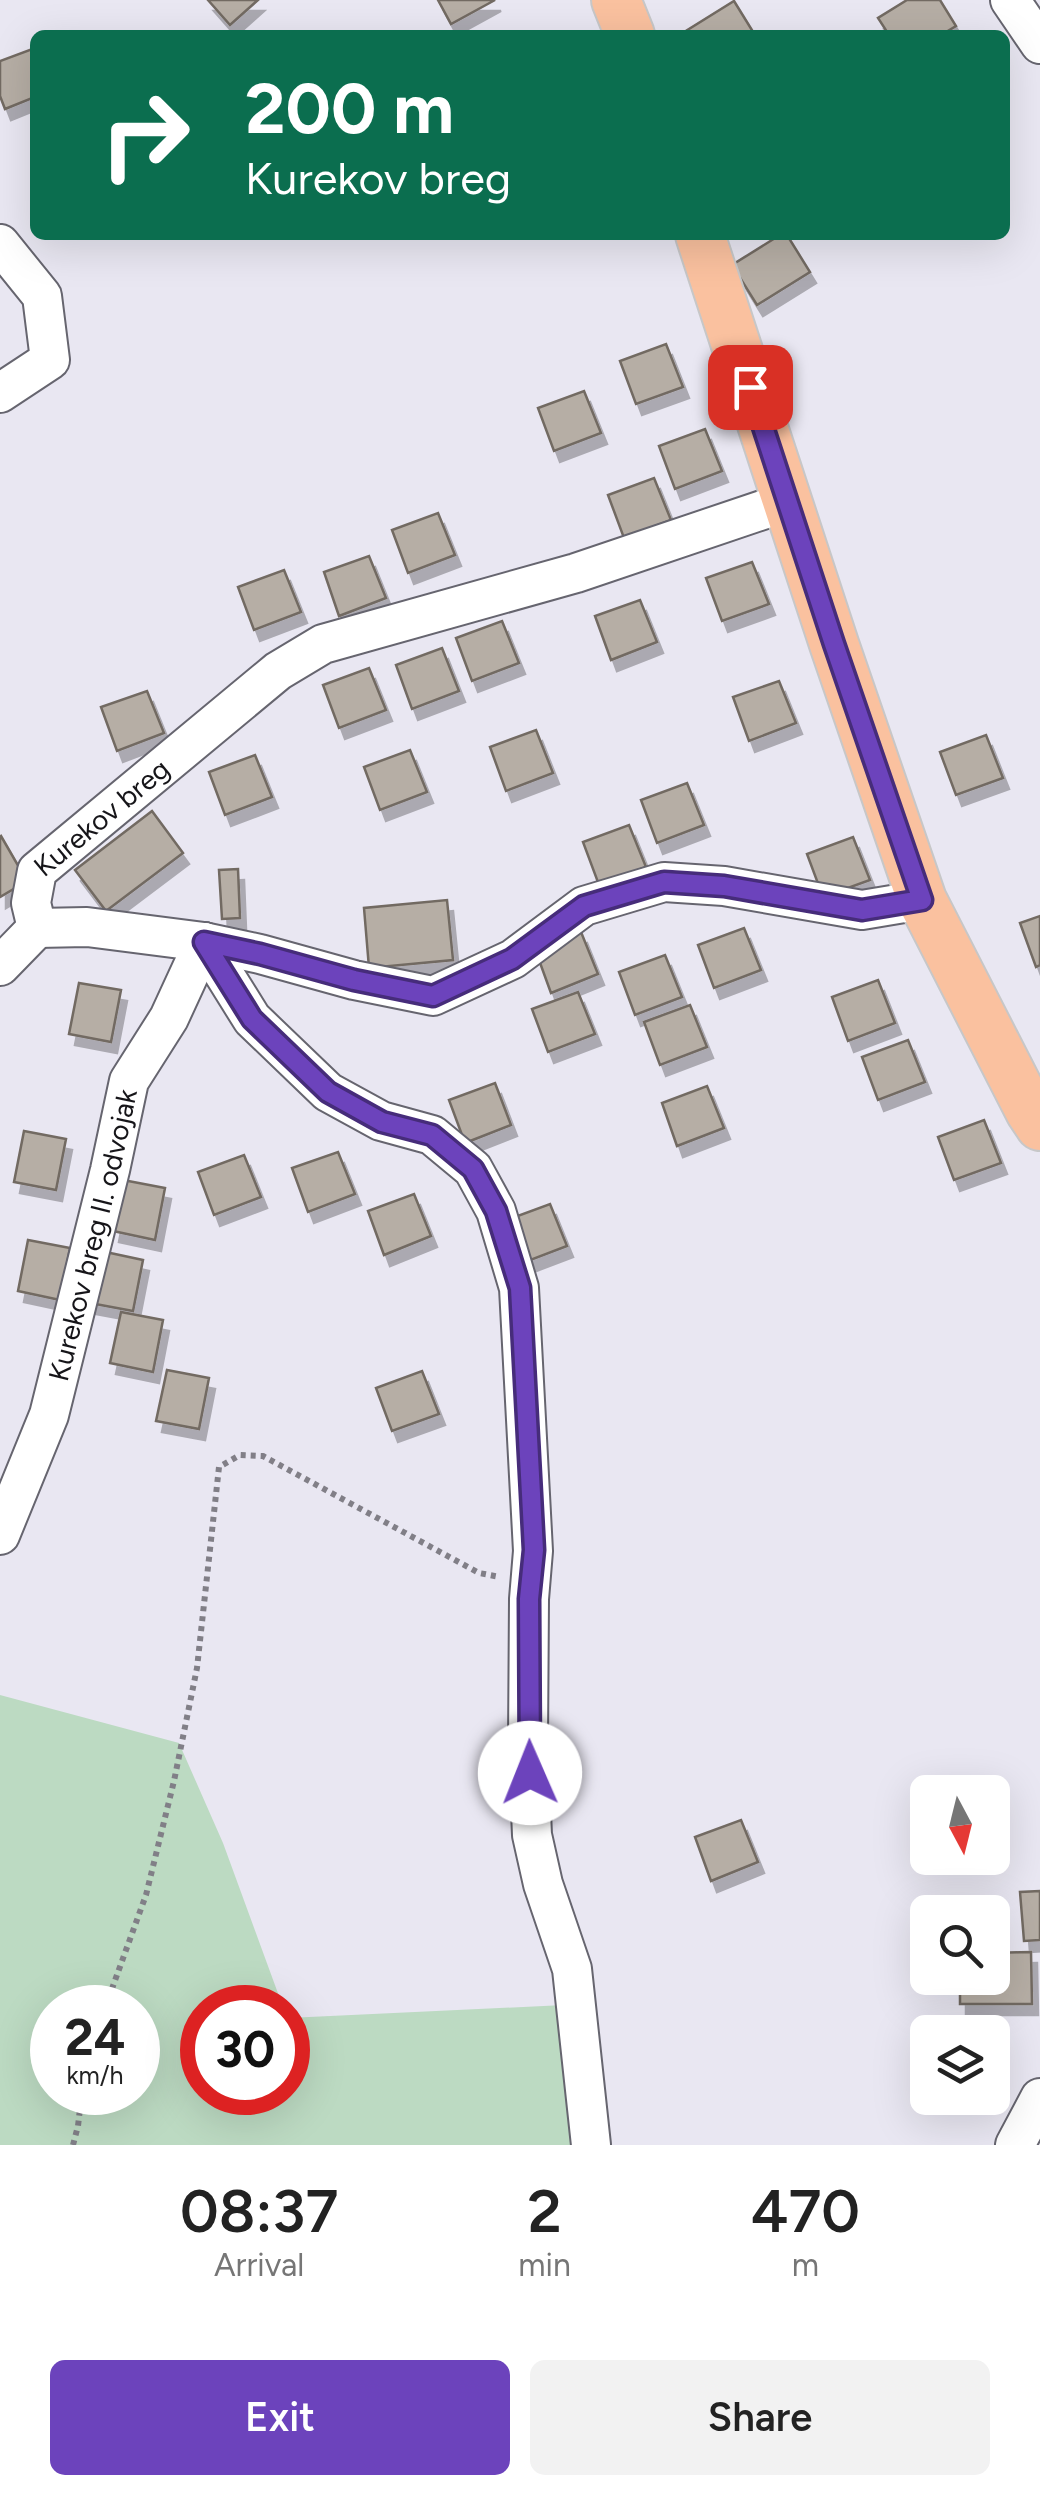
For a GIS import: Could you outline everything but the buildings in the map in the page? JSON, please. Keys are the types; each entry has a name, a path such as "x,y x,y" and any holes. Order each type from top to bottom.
{"main road":[{"path":"616,0 628,30"},
{"path":"702,240 922,900 1040,1126"}],"street":[{"path":"1010,0 1040,44"},
{"path":"0,393 50,360 42,296 1,248"},
{"name":"Kurekov breg","path":"788,500 576,574 323,644 278,670 38,870 32,903 36,928 87,926 204,942 433,996 512,959 584,906 664,882 724,886 862,910 922,900"},
{"path":"0,966 36,928"},
{"path":"204,942 252,1019 328,1092 382,1122 432,1135 473,1169 496,1211 520,1288 534,1550 528,1742 532,1835 543,1884 572,1969 590,2145"},
{"name":"Kurekov breg II. odvojak","path":"0,1535 49,1414 130,1081 168,1018 204,942"},
{"path":"1015,2145 1040,2098"}],"path":[{"path":"113,1985 146,1895 174,1781 197,1668 219,1467 240,1455 263,1456 479,1572 530,1584"},
{"path":"72,2145 79,2115"}],"green space":[{"path":"0,1695 179,1743 223,1843 275,1985 180,1985 180,2115 310,2115 310,2017 564,2005 573,2145 0,2145"}],"route":[{"path":"530,1773 529,1599 534,1550 520,1288 496,1211 473,1169 432,1135 382,1122 328,1092 252,1019 204,942 433,996 512,959 584,906 664,882 724,886 862,910 922,900 750,387"}]}
